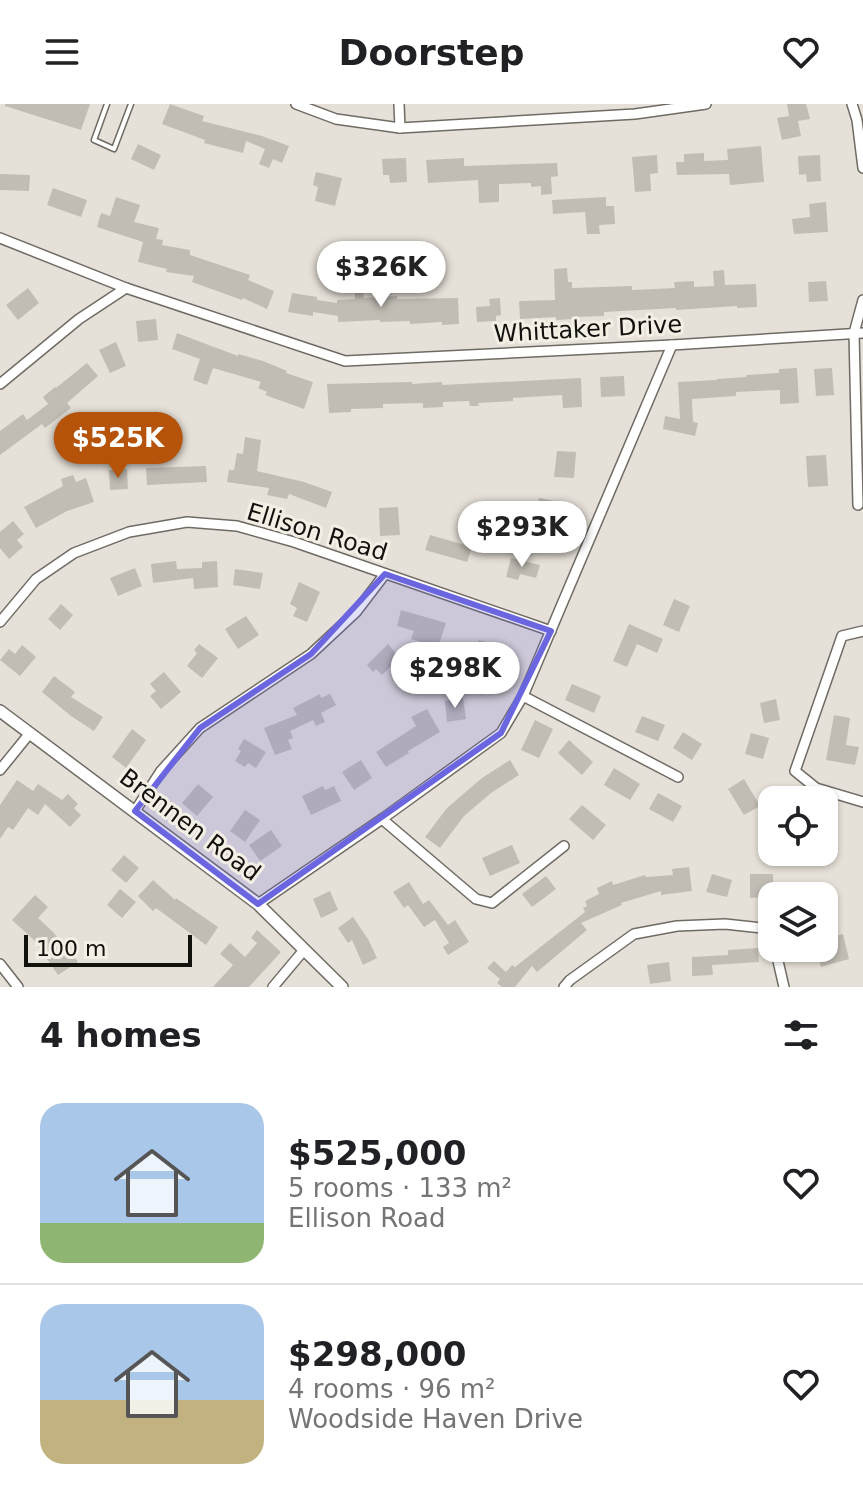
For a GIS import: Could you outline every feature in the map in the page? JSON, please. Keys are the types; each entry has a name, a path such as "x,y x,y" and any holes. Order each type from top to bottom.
{"street":[{"path":"296,104 336,119 400,128 706,104"},
{"path":"399,104 400,128"},
{"path":"852,104 863,168"},
{"name":"Whittaker Drive","path":"0,238 126,288 345,361 859,333"},
{"path":"0,384 79,319 126,288"},
{"path":"858,505 859,333 863,300"},
{"path":"258,904 501,733 523,696 672,345"},
{"name":"Ellison Road","path":"0,622 36,579 74,553 129,532 187,522 237,526 294,542 551,631"},
{"path":"135,811 161,771 200,728 311,654 356,612 385,574"},
{"path":"863,631 842,636 795,771 816,788 863,802"},
{"path":"523,696 678,777"},
{"name":"Brennen Road","path":"0,711 258,904 342,987"},
{"path":"0,770 30,733"},
{"path":"382,819 476,899 492,903 564,846"},
{"path":"564,987 634,934 677,926 725,924 758,928"},
{"path":"273,987 304,950"},
{"path":"778,962 784,987"},
{"path":"0,964 18,987"}],"lane":[{"path":"107,104 94,140 114,149 131,104"}],"highlighted area":[{"path":"385,574 551,631 501,733 258,904 135,811 200,728 311,654"}],"building":[{"path":"5,104 90,104 81,130"},
{"path":"170,104 204,116 202,121 289,146 282,163 273,159 269,168 259,164 265,149 246,141 243,153 204,143 205,140 162,124"},
{"path":"787,104 806,104 810,119 798,121 801,136 782,140 777,118 789,116"},
{"path":"138,144 161,155 154,170 131,159"},
{"path":"761,146 764,182 730,185 729,174 677,175 676,162 684,162 684,154 704,153 704,161 728,160 727,149"},
{"path":"657,155 658,173 650,174 651,191 635,192 632,157"},
{"path":"820,155 821,181 807,182 806,174 799,175 798,156"},
{"path":"406,158 407,182 390,183 389,175 383,175 382,159"},
{"path":"464,158 464,166 557,163 558,176 551,177 552,194 541,195 541,186 531,187 531,183 499,184 499,202 479,203 478,180 428,183 426,160"},
{"path":"316,172 342,178 335,206 315,201 318,187 313,185"},
{"path":"0,174 30,175 29,191 0,190"},
{"path":"53,188 87,200 81,217 47,205"},
{"path":"116,197 140,205 134,222 159,228 156,239 163,240 162,245 190,250 190,255 250,275 248,280 274,291 267,309 192,282 194,276 166,272 167,269 138,262 143,242 97,227 101,213 110,216"},
{"path":"606,197 606,206 614,206 615,224 599,225 600,234 587,234 585,212 553,214 552,200"},
{"path":"826,202 828,232 794,234 792,219 810,217 809,204"},
{"path":"567,268 568,282 572,282 572,288 632,286 632,290 675,288 674,282 694,281 694,287 714,286 713,271 724,270 725,285 756,284 757,307 676,308 604,312 604,316 573,319 520,319 519,301 555,300 554,269"},
{"path":"826,281 828,301 809,302 808,282"},
{"path":"28,288 39,303 18,320 6,305"},
{"path":"355,291 363,291 364,298 458,298 459,324 410,324 410,321 380,320 338,322 338,316 288,312 292,293 337,303 337,300 355,299"},
{"path":"500,298 501,315 496,316 496,321 477,322 476,307 490,306 489,299"},
{"path":"156,319 158,340 138,342 136,321"},
{"path":"177,333 238,356 263,361 313,382 304,409 265,395 267,392 258,388 261,382 213,368 207,385 193,380 200,359 172,349"},
{"path":"116,342 126,366 110,373 99,350"},
{"path":"87,363 98,376 67,403 71,408 45,428 42,424 0,455 0,431 23,414 27,420 48,404 43,397"},
{"path":"797,368 799,403 780,404 780,390 736,392 736,396 692,399 693,422 698,423 695,436 663,429 665,416 680,419 678,382 746,377"},
{"path":"832,368 834,395 816,396 814,369"},
{"path":"624,376 625,396 601,397 600,377"},
{"path":"581,378 582,407 563,408 562,395 513,398 513,401 478,403 479,406 470,406 469,401 443,402 443,407 423,408 423,403 383,404 383,408 329,413 327,384 442,382 442,385"},
{"path":"245,437 261,440 257,471 332,492 326,508 289,494 287,499 267,495 269,488 227,482 229,470 234,470 237,453 243,454"},
{"path":"557,451 576,452 574,478 554,477"},
{"path":"826,455 828,486 808,487 806,456"},
{"path":"206,466 207,482 147,485 146,468"},
{"path":"127,469 128,489 110,490 109,470"},
{"path":"73,475 76,482 86,478 94,502 67,511 36,528 24,507 63,486 61,479"},
{"path":"539,498 570,504 565,528 534,521"},
{"path":"398,507 400,535 380,536 379,508"},
{"path":"13,521 24,534 17,540 23,547 9,559 0,548 0,532"},
{"path":"430,535 472,547 467,562 425,550"},
{"path":"511,558 540,565 536,578 520,574 518,580 506,577"},
{"path":"176,561 177,569 202,568 202,562 217,561 218,587 194,589 193,578 153,583 151,564"},
{"path":"135,568 142,586 118,596 110,578"},
{"path":"235,569 263,573 260,589 233,585"},
{"path":"299,582 320,592 307,622 293,616 297,608 290,604"},
{"path":"674,599 690,606 679,632 663,625"},
{"path":"61,604 73,615 60,630 48,619"},
{"path":"401,610 446,623 438,647 411,639 414,631 397,626"},
{"path":"246,616 259,635 238,649 225,629"},
{"path":"629,624 663,639 657,653 637,644 627,667 613,661"},
{"path":"479,640 505,648 482,695 455,683 464,663 471,666"},
{"path":"199,644 218,658 202,678 187,666 197,653 194,650"},
{"path":"388,644 400,658 382,675 376,669 373,672 367,665"},
{"path":"22,645 36,657 20,676 0,660 9,649 15,654"},
{"path":"164,672 181,692 161,709 150,696 156,691 150,684"},
{"path":"54,676 75,692 71,697 103,717 94,731 42,692"},
{"path":"572,684 601,696 594,713 565,700"},
{"path":"320,694 321,698 330,694 336,705 321,713 325,722 316,726 313,720 290,731 293,738 288,740 292,749 275,755 264,728 297,715 293,708"},
{"path":"463,698 466,719 447,722 445,701"},
{"path":"776,699 780,720 764,723 760,703"},
{"path":"427,709 440,732 386,767 376,752 416,726 411,717"},
{"path":"834,715 850,718 846,745 859,747 855,765 826,760"},
{"path":"642,716 665,725 658,741 635,732"},
{"path":"535,720 553,729 539,758 521,750"},
{"path":"132,729 146,740 126,768 112,757"},
{"path":"683,732 702,744 692,760 673,748"},
{"path":"751,733 769,738 763,759 745,754"},
{"path":"244,739 266,752 256,768 248,763 245,767 235,761"},
{"path":"569,740 593,762 582,775 558,753"},
{"path":"361,760 372,778 354,790 342,772"},
{"path":"510,760 519,775 464,816 440,848 425,837 447,808 482,778"},
{"path":"614,768 640,784 630,800 604,785"},
{"path":"744,779 758,807 744,815 728,789"},
{"path":"17,780 33,791 38,784 62,800 68,794 78,804 74,808 81,815 70,827 45,804 38,815 28,808 13,830 8,827 0,839 0,805"},
{"path":"198,784 213,797 197,816 182,803"},
{"path":"323,786 325,790 334,786 341,801 311,815 302,796"},
{"path":"658,793 682,806 673,822 649,809"},
{"path":"582,805 606,825 593,840 569,819"},
{"path":"245,810 260,820 245,842 230,831"},
{"path":"271,830 282,846 260,861 249,845"},
{"path":"512,845 520,863 490,876 482,858"},
{"path":"124,855 139,868 126,883 111,870"},
{"path":"689,867 692,891 661,895 661,891 621,903 581,923 587,930 537,972 532,966 515,987 502,987 497,983 500,979 487,968 494,961 506,972 512,965 515,967 585,912 585,901 599,894 597,888 612,881 613,885 645,875 673,875 672,869"},
{"path":"712,874 732,880 727,897 706,892"},
{"path":"750,874 773,874 773,882 758,882 758,898 750,898"},
{"path":"546,876 556,889 532,907 522,894"},
{"path":"153,880 175,900 218,927 206,945 156,908 153,911 138,896"},
{"path":"409,882 423,904 429,900 448,925 455,920 469,942 448,955 443,947 449,943 435,920 424,927 408,905 404,908 393,892"},
{"path":"120,889 136,902 122,918 107,905"},
{"path":"330,891 338,910 321,918 313,899"},
{"path":"35,895 48,907 38,918 61,943 71,936 79,950 72,954 78,962 58,975 34,940 12,920"},
{"path":"353,917 377,958 363,965 352,940 348,943 338,928"},
{"path":"257,930 281,952 249,987 213,987 233,965 220,954 230,943 245,957 257,943 251,938"},
{"path":"843,934 849,959 821,967 820,962 838,962 838,935"},
{"path":"758,948 759,962 712,965 713,975 692,976 692,957 728,955 728,950"},
{"path":"669,962 671,981 650,984 647,965"}]}
